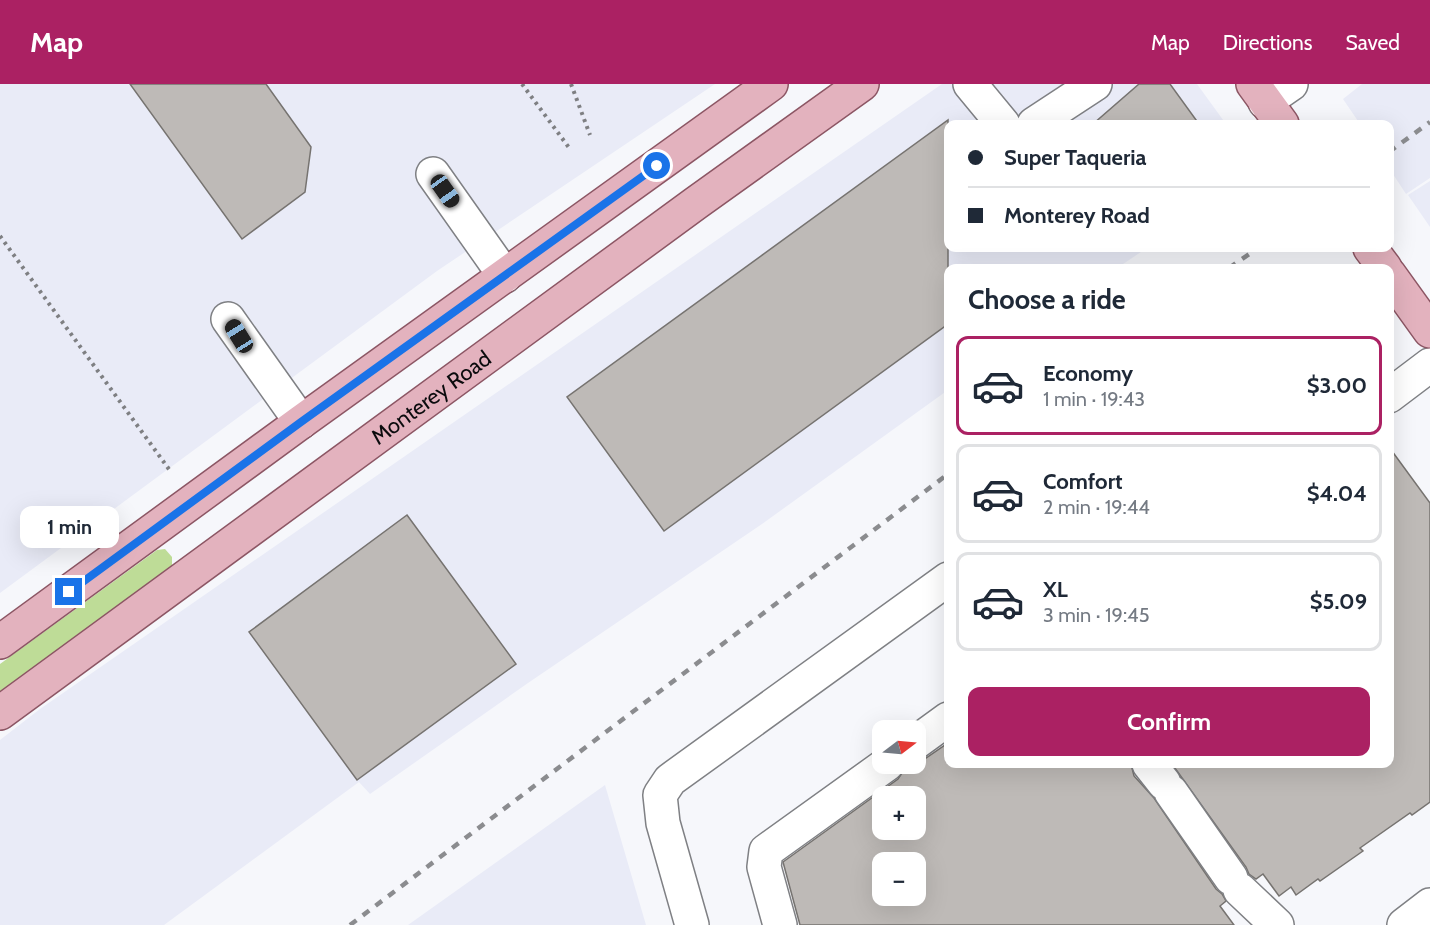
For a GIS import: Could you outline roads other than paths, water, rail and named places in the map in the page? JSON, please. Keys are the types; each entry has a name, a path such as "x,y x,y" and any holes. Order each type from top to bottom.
{"main road":[{"path":"4,632 771,84"},
{"name":"Monterey Road","path":"0,713 862,84"},
{"path":"1394,281 1430,331"}],"street":[{"path":"1040,120 1095,84"},
{"path":"976,86 1000,120"},
{"path":"433,174 505,276"},
{"path":"228,319 301,422"},
{"path":"1394,392 1430,365"},
{"path":"692,925 663,823 660,795 670,780 944,582"},
{"path":"926,735 944,722"},
{"path":"780,925 764,867 766,851 873,774"},
{"path":"1161,780 1236,884 1277,925"},
{"path":"1404,925 1430,905"}],"railway":[{"path":"1394,148 1430,122"},
{"path":"1235,264 1252,252"},
{"path":"350,925 944,477"}]}
